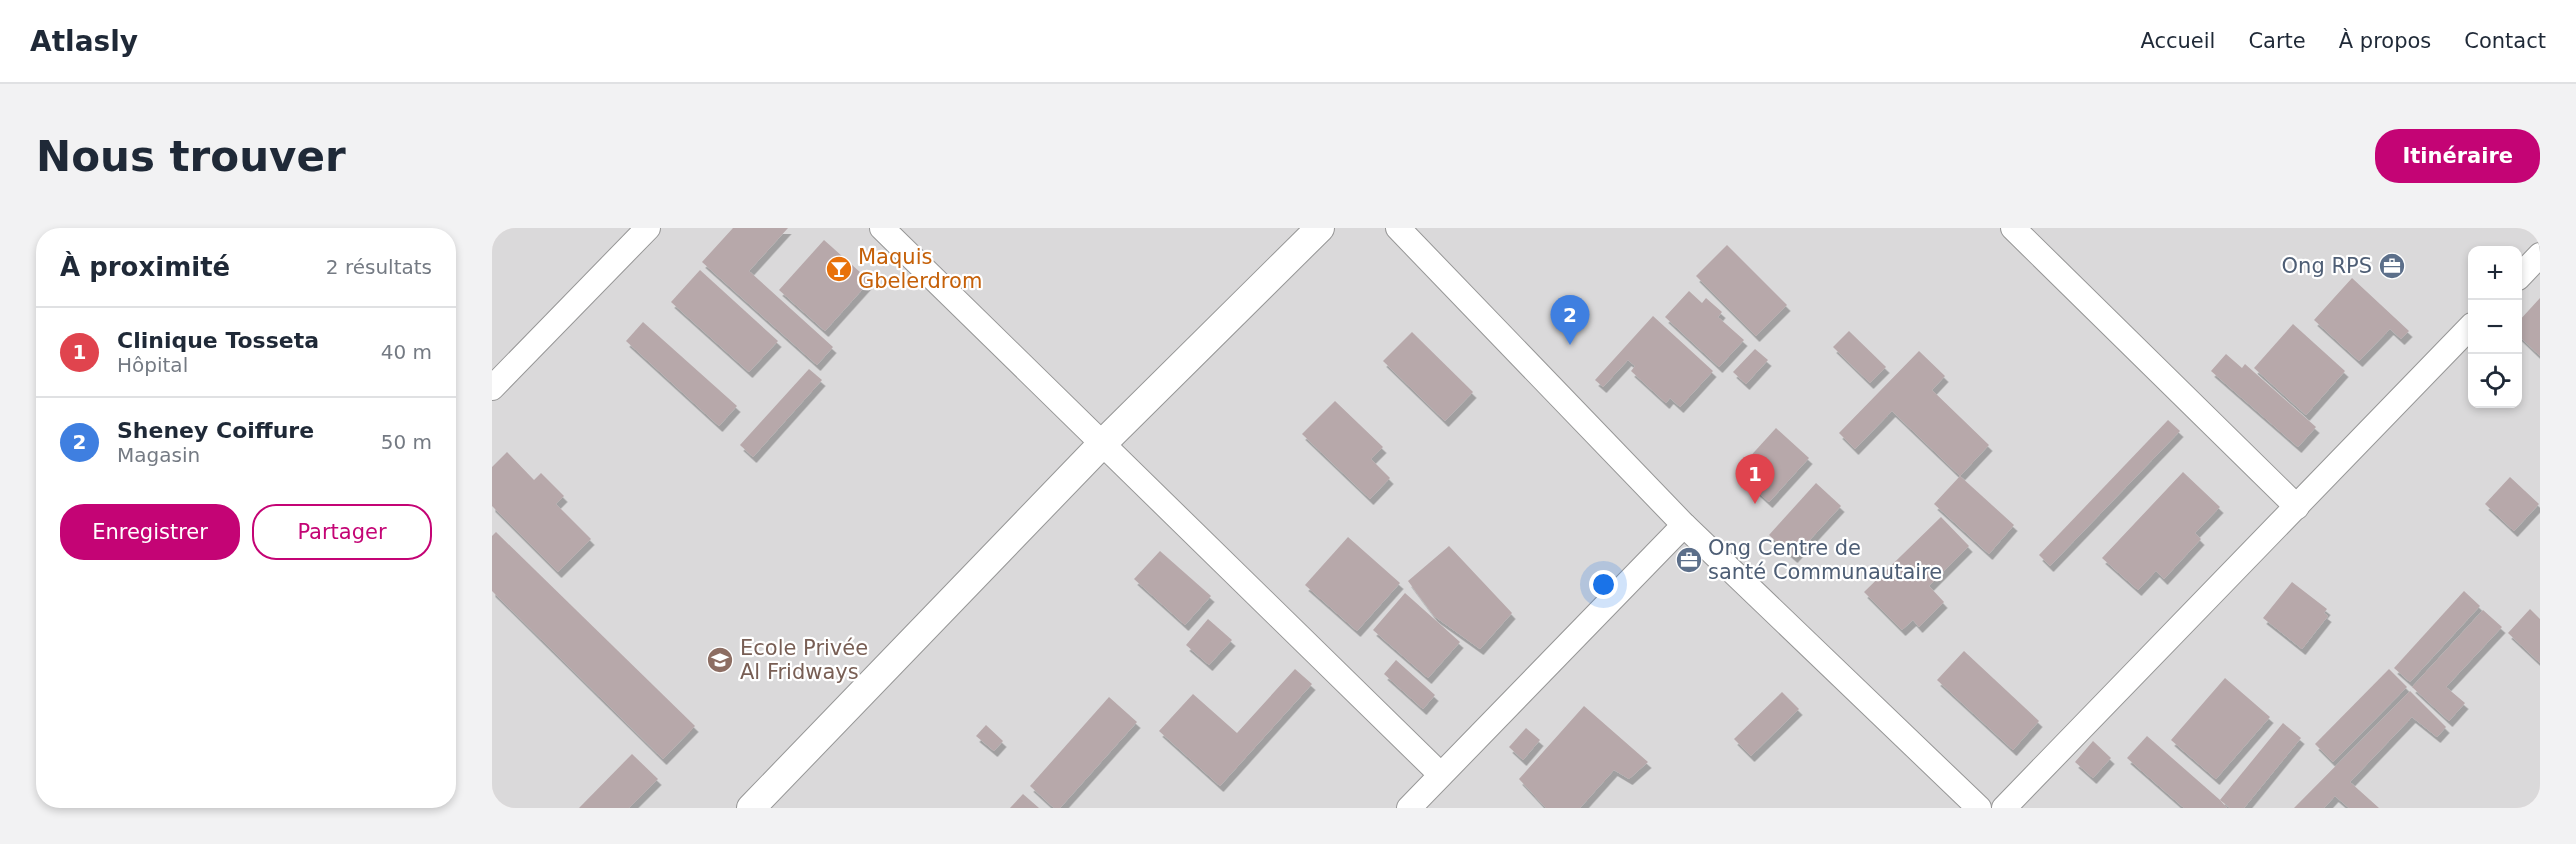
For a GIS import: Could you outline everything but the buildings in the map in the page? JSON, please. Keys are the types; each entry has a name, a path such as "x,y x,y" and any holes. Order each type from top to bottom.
{"street":[{"path":"492,388 648,228"},
{"path":"882,228 1440,774"},
{"path":"752,808 1102,444 1320,228"},
{"path":"1398,228 1684,525 1979,808"},
{"path":"2013,228 2297,507"},
{"path":"2522,273 2540,255"},
{"path":"2004,808 2468,329"},
{"path":"1409,808 1684,525"}],"shaded area":[{"path":"492,228 2540,228 2540,808 492,808"}],"place":[{"name":"Ong RPS","path":"2392,266"},
{"name":"Maquis Gbelerdrom","path":"839,269"},
{"name":"Sheney Coiffure","path":"1570,345"},
{"name":"Clinique Tosseta","path":"1755,504"},
{"name":"Ong Centre de santé Communautaire","path":"1689,560"},
{"name":"Ecole Privée Al Fridways","path":"720,660"}]}
